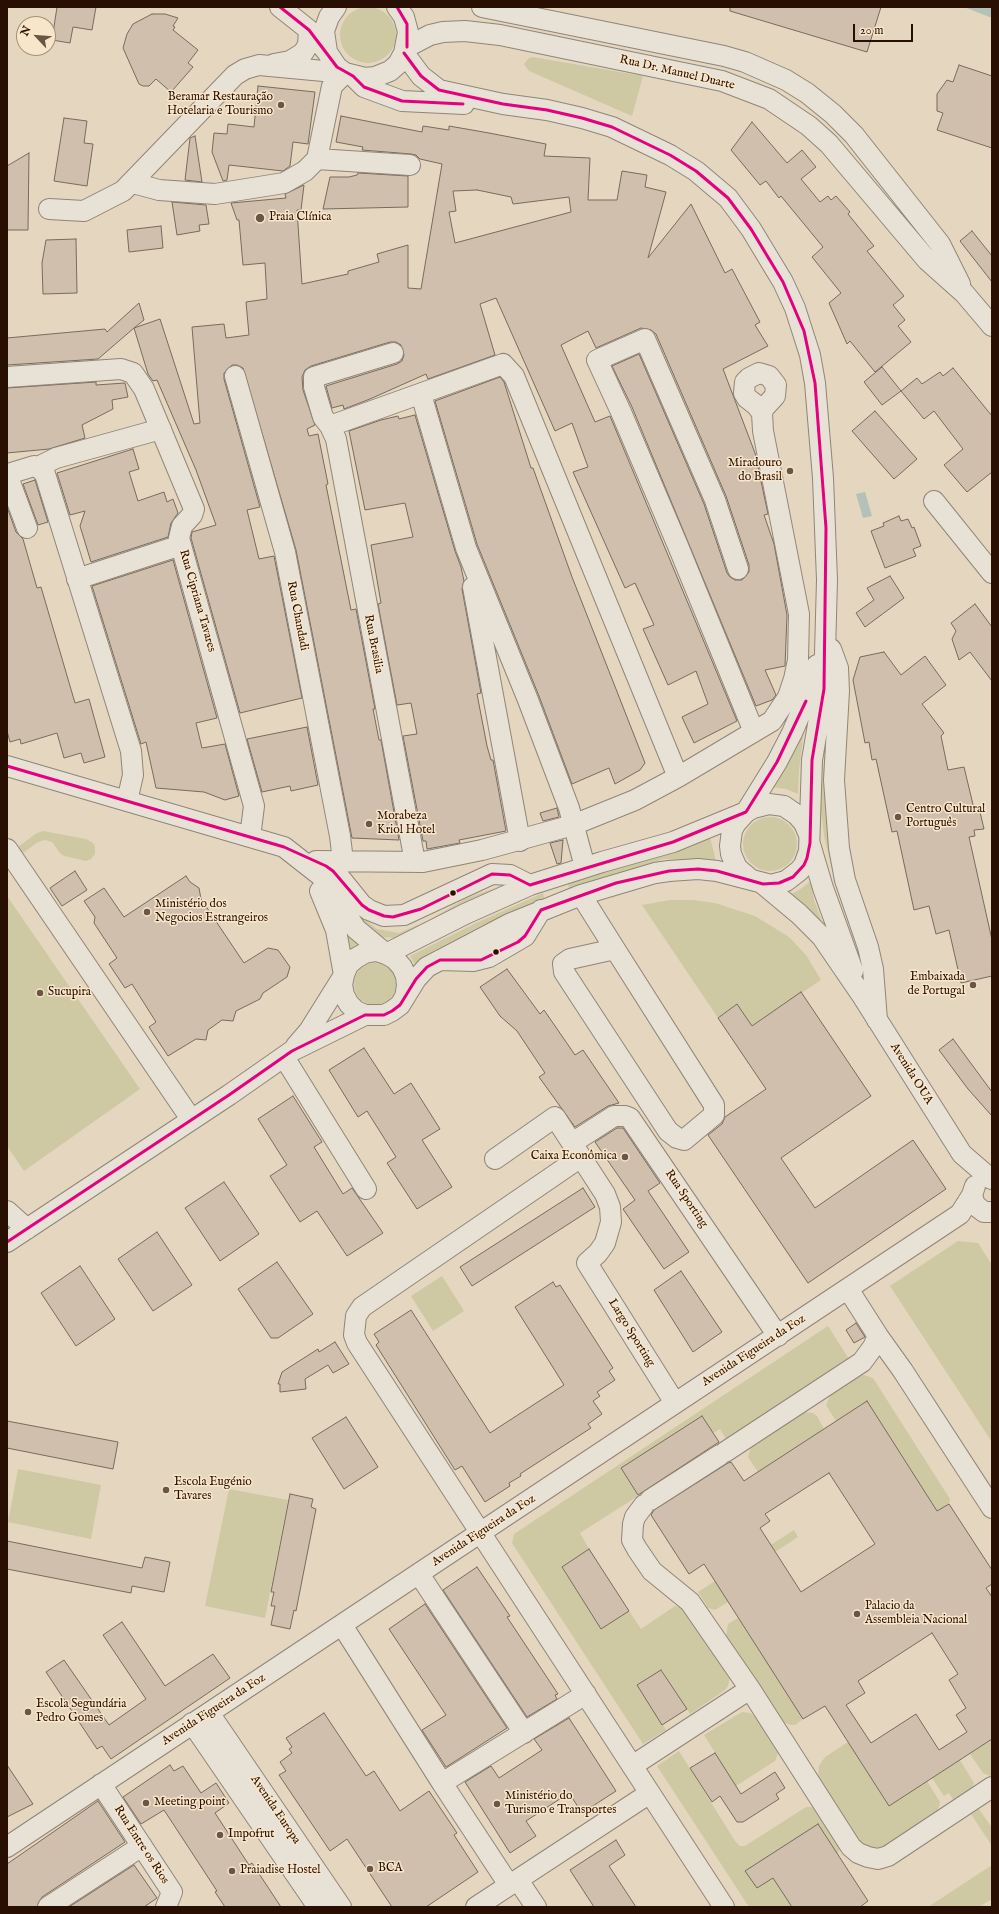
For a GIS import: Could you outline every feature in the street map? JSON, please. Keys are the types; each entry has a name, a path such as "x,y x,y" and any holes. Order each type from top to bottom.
{"street":[{"path":"280,7 309,30 337,67 349,74 364,87 402,101 447,104 503,104"},
{"path":"327,52 324,39 326,24 336,7"},
{"path":"49,209 77,211 90,209 123,191 133,183 235,75 245,69 259,65 268,65 349,74 371,78 383,74 398,64 406,50 408,32 407,24 397,7"},
{"name":"Rua Dr. Manuel Duarte","path":"482,7 724,56 751,65 786,80 816,100 854,135 940,244 964,293"},
{"path":"268,65 290,61 303,53 308,45 309,30"},
{"name":"Rua Dr. Manuel Duarte","path":"406,50 430,35 443,32 465,31 494,34 722,81 751,91 787,110 830,144 927,260 964,293 992,326"},
{"path":"284,847 314,882 329,909 336,930 344,975 342,985 344,995 349,1004 356,1011 365,1015 384,1015 396,1008 416,979 427,967 509,924 581,895 637,877 669,871 698,869 717,871 760,883 779,883 793,877 804,865 807,858 812,760 824,689 826,634 825,513 815,383 810,355 800,319 783,282 751,228 728,198 696,171 670,154 631,136 582,118 547,110 503,104 439,90 421,76 406,50"},
{"path":"133,183 159,190 179,193 215,194 284,183 305,171 317,159 332,86 349,74"},
{"path":"317,159 410,165"},
{"path":"738,569 715,500 645,339 597,360 621,412 678,546 754,732"},
{"name":"Rua Brasilia","path":"393,352 314,377 316,397 323,417 330,426 336,439 415,862"},
{"path":"330,426 503,364 514,376 678,777"},
{"name":"Rua Cipriana Tavares","path":"7,377 112,368 128,370 137,378 161,429 194,509 192,515 182,526 179,532 181,545 254,806 250,837"},
{"name":"Rua Chandadi","path":"235,376 285,552 340,836 343,861"},
{"path":"421,394 466,548 520,841"},
{"path":"316,861 415,862 451,858 520,841 573,824 635,800 678,777 772,721 788,697 798,660 800,614 764,431 762,413"},
{"path":"27,528 7,474 29,467 38,467 56,458 161,429"},
{"path":"38,467 45,474 131,750 133,775 127,801"},
{"path":"934,501 992,573"},
{"path":"77,579 181,545"},
{"path":"466,548 528,700 573,824 585,867"},
{"path":"760,883 749,879 737,868 731,854 730,838 732,830 746,812 777,762 792,733 807,698 826,634"},
{"path":"826,634 838,668 839,691 834,780 835,813 839,848 845,880 868,947 873,969 877,1020"},
{"path":"11,772 127,801 284,847 316,861 333,871 362,904 369,910 384,916 404,915 492,874 510,875 530,885"},
{"path":"288,1054 309,1032 344,975 348,965 365,953 376,952 386,954 465,914 530,885 585,867 673,842 761,805 768,804 784,806 791,810 801,819 809,839"},
{"name":"Avenida OUA","path":"809,839 824,888 861,994"},
{"path":"284,847 321,876 356,929 386,954 395,959 402,967 406,976 407,986 405,996"},
{"path":"7,849 191,1119"},
{"name":"Avenida OUA","path":"760,883 799,914 822,937 861,994 962,1154 975,1205 989,1213"},
{"path":"581,895 714,1105 714,1115 684,1140 677,1138 668,1131 564,972 564,964 570,959 615,949"},
{"path":"7,1242 191,1119 229,1096 288,1054 365,1015"},
{"path":"288,1054 366,1190"},
{"name":"Rua Sporting","path":"724,1907 357,1343 354,1325 356,1316 362,1307 576,1150 614,1116 625,1116 630,1118 778,1336"},
{"path":"495,1159 554,1117 576,1150"},
{"name":"Largo Sporting","path":"576,1150 605,1194 610,1207 611,1222 605,1243 598,1253 587,1263 675,1403"},
{"name":"Avenida OUA","path":"962,1154 992,1179"},
{"path":"972,1192 980,1181 992,1179"},
{"name":"Avenida Figueira da Foz","path":"7,1847 960,1214 972,1192"},
{"path":"7,1211 27,1229"},
{"name":"Avenida Figueira da Foz","path":"960,1214 989,1213"},
{"path":"848,1289 992,1508"},
{"path":"878,1336 873,1347 862,1362 647,1502 635,1517 632,1540 652,1571 690,1602 750,1690 851,1847 858,1853 868,1858 878,1859 888,1856 992,1787"},
{"path":"419,1574 524,1733"},
{"path":"342,1625 442,1784 514,1883 536,1907"},
{"path":"632,1766 750,1690"},
{"path":"442,1784 586,1694"},
{"name":"Avenida Europa","path":"209,1713 341,1907"},
{"name":"Avenida Europa","path":"192,1723 318,1907"},
{"name":"Rua Entre os Rios","path":"102,1784 172,1892 166,1907"},
{"path":"476,1907 650,1793"},
{"path":"48,1907 142,1846"}],"shaded area":[{"path":"368,7 379,9 388,15 394,24 396,35 394,46 388,55 379,61 368,63 357,61 348,55 342,46 340,35 342,24 348,15 357,9"},
{"path":"964,7 992,7 992,18"},
{"path":"533,57 643,76 632,116 529,71 524,64 529,58"},
{"path":"865,492 872,516 863,518 856,494"},
{"path":"827,725 826,811 828,836 849,923 838,894 824,836 821,811"},
{"path":"804,730 799,770 798,794 786,789 771,787 785,767"},
{"path":"770,817 780,819 789,825 795,834 797,844 795,854 789,863 780,869 770,871 760,869 751,863 745,854 743,844 745,834 751,825 760,819"},
{"path":"43,831 86,839 93,843 95,847 95,854 91,859 86,861 64,856 52,842 45,840 38,842 23,853 18,847 37,833"},
{"path":"710,837 716,861 664,859 569,889 568,883 686,847"},
{"path":"811,881 814,900 824,927 789,895"},
{"path":"498,887 506,887 395,938 383,937 373,933 363,924 354,911 377,929 399,933 429,920 467,898"},
{"path":"543,893 544,898 477,928 429,953 415,964 410,956 474,924"},
{"name":"Sucupira","path":"7,896 140,1089 24,1171 7,1146"},
{"path":"670,900 693,900 715,903 755,916 789,937 806,955 821,980 752,1026 737,1004 718,1018 642,905"},
{"path":"345,925 361,943 348,951"},
{"path":"371,963 379,963 390,969 396,980 396,988 390,999 379,1005 371,1005 360,999 354,988 354,980 360,969"},
{"path":"958,1241 978,1243 992,1265 992,1442 890,1286"},
{"path":"442,1276 464,1311 433,1331 411,1296"},
{"path":"828,1326 849,1359 726,1439 720,1429 713,1433 702,1416 621,1468 638,1496 580,1533 589,1549 562,1568 601,1629 629,1611 641,1629 675,1606 683,1608 730,1676 728,1686 725,1690 690,1714 662,1670 638,1685 666,1730 643,1744 512,1543 514,1534"},
{"path":"864,1375 873,1378 950,1499 949,1504 937,1511 867,1401 836,1421 826,1405 831,1394 859,1376"},
{"path":"804,1412 813,1413 817,1416 824,1429 758,1472 748,1457 751,1446"},
{"path":"18,1469 101,1485 91,1539 8,1522"},
{"path":"229,1489 288,1500 265,1618 205,1606"},
{"path":"794,1530 798,1537 720,1588 728,1602 715,1610 708,1608 698,1592"},
{"path":"738,1618 803,1719 795,1725 782,1722 726,1636 728,1624"},
{"path":"742,1712 750,1713 757,1718 778,1753 775,1761 736,1786 704,1735"},
{"path":"992,1739 992,1775 990,1776 983,1773 970,1754"},
{"path":"848,1742 889,1806 927,1781 940,1802 938,1810 879,1850 869,1849 860,1842 818,1777 819,1766 825,1757"},
{"path":"679,1751 735,1841 740,1846 745,1846 806,1807 815,1807 841,1846 838,1853 820,1865 776,1882 792,1907 749,1907 657,1766"},
{"path":"960,1760 974,1783 971,1790 954,1801 949,1793 944,1796 932,1778"},
{"path":"979,1809 992,1828 992,1846 971,1814"},
{"path":"992,1865 992,1899 979,1907 928,1907"}],"building":[{"path":"57,7 96,7 92,30 73,27 70,43 56,41"},
{"path":"730,7 881,7 867,52 730,11"},
{"path":"152,14 165,14 178,18 173,26 175,27 173,30 198,50 188,63 193,67 171,92 156,79 149,86 139,84 123,48 127,34 133,24"},
{"path":"959,65 992,76 992,148 937,130 943,113 937,111 937,94 947,80 953,82"},
{"path":"258,86 315,92 308,144 293,142 290,166 283,171 229,165 227,180 223,181 212,152 214,133 227,134 228,124 254,127"},
{"path":"341,116 422,132 423,126 449,130 449,126 546,144 544,156 590,158 588,200 617,200 622,171 647,175 645,187 666,192 648,258 691,204 725,273 732,269 760,322 755,325 768,346 723,369 755,453 768,514 764,515 774,544 787,615 785,666 765,670 776,695 772,700 756,706 632,407 612,366 639,354 704,504 727,573 735,580 742,580 749,572 749,565 726,496 656,334 651,330 641,328 596,348 588,331 561,345 595,422 610,416 737,721 694,743 682,717 708,704 696,671 668,685 643,629 654,625 635,583 625,588 573,472 588,467 572,423 555,431 496,298 480,304 495,355 428,379 426,374 344,409 343,405 332,408 326,386 397,364 402,361 404,355 401,345 396,342 390,342 311,366 305,370 302,377 303,390 315,425 307,429 309,436 318,434 328,484 326,485 351,610 356,609 375,709 373,709 379,740 381,740 399,840 352,838 296,550 243,368 237,365 232,365 224,373 224,379 260,507 247,510 259,559 274,556 302,698 240,713 191,538 192,532 216,525 196,470 157,380 153,381 148,374 134,328 160,319 194,424 200,423 192,327 224,324 226,338 249,335 246,302 267,299 265,263 243,265 239,220 237,220 231,203 286,198 285,194 304,185 301,210 297,210 302,284 348,274 348,271 379,262 377,254 408,245 408,288 421,289 442,164 420,159 416,155 362,150 363,147 336,142","holes":["477,190 511,197 513,204 569,197 571,212 455,243 449,212 456,211 453,191"]},
{"path":"64,118 87,121 84,143 93,144 87,186 54,181"},
{"path":"752,122 787,163 802,150 816,167 801,179 820,202 828,196 831,200 836,196 850,212 848,214 874,246 867,251 904,296 893,305 905,320 898,326 911,342 875,372 850,341 847,344 829,303 841,293 812,257 823,247 781,196 779,198 766,181 760,185 731,150"},
{"path":"195,136 202,182 185,180 190,138"},
{"path":"29,153 28,230 7,230 7,166"},
{"path":"358,173 408,176 408,207 323,209 330,177 349,177 357,175"},
{"path":"172,202 206,205 209,224 199,225 200,231 177,235"},
{"path":"161,226 163,248 129,252 127,230"},
{"path":"972,231 992,256 992,282 960,241"},
{"path":"76,239 77,293 43,294 42,263 46,240"},
{"path":"139,303 144,320 98,359 7,365 7,338 105,329 107,332"},
{"path":"882,367 901,391 882,405 864,382"},
{"path":"953,368 992,416 992,472 967,492 944,465 963,449 934,411 924,419 901,391 917,378 922,384 940,372 943,376"},
{"path":"500,377 504,382 531,468 533,468 572,577 645,763 640,770 615,784 609,768 572,784 539,696 477,544 435,401"},
{"path":"96,382 96,385 125,383 128,397 112,400 113,409 82,425 85,438 49,449 7,453 7,388"},
{"path":"875,411 917,459 894,479 852,431"},
{"path":"415,415 461,567 464,581 462,589 481,693 477,694 487,746 491,760 493,760 506,831 459,840 460,843 427,849 426,841 423,841 403,736 417,734 411,703 397,705 378,604 381,603 371,545 413,537 405,503 365,510 349,431 381,420 398,416 399,419"},
{"path":"133,449 139,469 129,472 138,501 164,492 167,502 173,499 178,513 171,523 168,537 91,562 80,526 85,511 70,515 57,473"},
{"path":"35,480 48,522 38,525 23,484"},
{"path":"7,507 16,532 23,539 37,588 41,587 75,703 89,699 105,757 84,763 81,753 64,758 57,733 21,744 20,739 10,742 7,731"},
{"path":"899,516 901,521 908,519 912,528 914,527 921,546 913,549 916,556 885,568 871,531 884,526 883,523"},
{"path":"173,560 217,718 196,723 202,748 225,744 239,796 225,800 204,792 156,788 146,742 141,744 92,586"},
{"path":"890,576 904,598 865,627 856,613 874,600 867,588"},
{"path":"975,604 992,627 992,681 970,652 959,660 952,639 956,631 951,623"},
{"path":"884,652 901,675 925,656 946,685 922,704 944,733 941,736 948,770 964,767 975,813 980,812 984,829 974,830 975,836 969,837 992,940 992,976 961,983 949,930 936,934 929,906 914,910 897,831 892,832 876,759 872,760 869,742 865,743 853,680 860,657"},
{"path":"307,727 318,785 291,791 290,786 262,792 247,739"},
{"path":"557,808 559,817 543,821 540,813"},
{"path":"563,840 561,863 557,864 550,843"},
{"path":"75,871 87,890 62,906 50,888"},
{"path":"186,876 190,882 199,888 201,899 244,963 268,948 278,950 290,967 287,977 263,993 260,999 236,1011 233,1021 222,1020 208,1030 206,1040 196,1039 168,1056 149,1027 156,1022 132,984 125,988 109,964 117,958 94,923 95,917 84,901 104,888 124,917"},
{"path":"507,969 540,1014 544,1010 575,1055 583,1050 619,1103 608,1106 575,1127 539,1077 545,1073 517,1031 500,1016 480,987"},
{"path":"801,992 871,1096 781,1158 815,1208 913,1140 946,1189 808,1283 708,1135 722,1124 725,1117 766,1089 718,1018 737,1004 752,1026"},
{"path":"953,1039 992,1092 992,1116 968,1089 939,1050"},
{"path":"364,1048 394,1094 411,1083 440,1129 422,1140 452,1187 417,1209 387,1163 396,1157 367,1111 358,1117 329,1070"},
{"path":"293,1096 322,1142 314,1147 343,1194 352,1188 383,1233 347,1256 317,1211 300,1222 270,1176 287,1165 258,1119"},
{"path":"617,1128 623,1128 660,1183 648,1191 689,1252 664,1269 623,1209 635,1200 595,1142"},
{"path":"224,1182 259,1234 220,1261 185,1208"},
{"path":"583,1188 595,1207 472,1286 460,1267"},
{"path":"157,1232 192,1285 153,1311 118,1259"},
{"path":"277,1262 313,1314 278,1338 271,1338 238,1289"},
{"path":"80,1266 115,1319 76,1346 41,1293"},
{"path":"681,1271 722,1332 693,1352 654,1290"},
{"path":"553,1282 556,1287 560,1285 613,1368 609,1371 615,1380 597,1392 600,1396 593,1401 602,1414 588,1424 591,1428 520,1474 521,1476 509,1483 510,1486 485,1502 462,1466 455,1470 376,1345 379,1342 374,1334 411,1310 490,1433 564,1385 515,1307"},
{"path":"856,1323 865,1337 854,1343 846,1330"},
{"path":"335,1342 349,1364 333,1373 328,1365 305,1379 306,1389 280,1392 280,1384 278,1384 282,1372 318,1349 319,1352"},
{"path":"867,1401 937,1511 949,1504 992,1570 992,1584 986,1588 992,1597 992,1739 889,1806 825,1706 803,1719 704,1564 689,1574 651,1515 654,1510 728,1463 731,1462 744,1481","holes":["829,1473 875,1544 801,1592 760,1528 770,1521 765,1514","932,1633 958,1674 949,1680 966,1708 956,1715 967,1732 939,1750 916,1714 871,1743 846,1705 865,1693 858,1681"]},
{"path":"702,1416 719,1442 638,1495 621,1468"},
{"path":"346,1417 378,1467 344,1489 312,1438"},
{"path":"7,1421 118,1442 113,1469 7,1448"},
{"path":"290,1494 313,1499 311,1507 316,1509 296,1611 294,1610 290,1629 271,1625 275,1606 271,1606 274,1592 271,1592"},
{"path":"7,1541 142,1568 145,1557 170,1562 164,1592 132,1586 131,1593 7,1569"},
{"path":"589,1549 629,1611 601,1629 562,1567"},
{"path":"477,1567 510,1616 507,1617 558,1694 555,1695 557,1699 527,1717 443,1590"},
{"path":"425,1604 507,1728 446,1767 422,1730 446,1715 389,1629"},
{"path":"122,1622 165,1686 213,1654 230,1678 111,1759 102,1746 97,1749 46,1672 64,1660 109,1725 146,1699 103,1635"},
{"path":"661,1670 687,1709 662,1725 637,1685"},
{"path":"324,1713 366,1776 374,1771 400,1811 429,1791 457,1833 454,1835 478,1872 426,1907 392,1907 347,1839 330,1851 279,1775 286,1771 280,1762 292,1753 289,1749 292,1747 286,1738"},
{"path":"569,1718 616,1791 582,1813 569,1793 526,1821 536,1836 510,1853 465,1782 491,1766 499,1778 542,1750 534,1739"},
{"path":"715,1753 741,1794 775,1772 785,1788 776,1794 779,1799 743,1822 737,1822 720,1796 712,1802 690,1768"},
{"path":"7,1765 33,1804 7,1817"},
{"path":"170,1765 174,1771 183,1766 201,1793 216,1783 229,1803 215,1813 249,1865 252,1863 281,1907 225,1907 215,1892 217,1891 164,1810 141,1824 123,1797"},
{"path":"98,1801 125,1842 42,1897 37,1907 7,1907 7,1864"},
{"path":"818,1824 868,1901 860,1907 792,1907 773,1878 757,1888 745,1871"},
{"path":"616,1840 625,1855 609,1866 636,1907 594,1907 570,1870"},
{"path":"134,1865 157,1898 144,1907 69,1907"}],"transit line":[{"path":"280,7 309,30 337,67 353,76 364,87 402,101 463,104"},
{"path":"397,7 407,24 407,47"},
{"path":"7,1242 229,1095 292,1051 365,1015 384,1015 392,1011 400,1005 416,979 427,967 440,960 481,960 518,942 525,936 541,910 616,883 669,871 698,869 717,871 763,884 779,883 793,877 804,865 807,858 810,843 812,760 824,689 826,528 815,383 804,331 783,282 751,229 728,198 696,171 670,155 612,127 582,118 547,110 503,104 439,90 421,76 404,53"},
{"path":"7,766 284,847 326,866 333,871 362,905 369,910 384,916 393,917 421,909 492,874 510,875 530,885 673,842 746,812 777,762 806,701"}],"place":[{"name":"Beramar Restauração Hotelaria e Tourismo","path":"281,105"},
{"name":"Praia Clínica","path":"260,218"},
{"name":"Miradouro do Brasil","path":"790,471"},
{"name":"Centro Cultural Português","path":"898,817"},
{"name":"Morabeza Kriol Hotel","path":"369,824"},
{"name":"Ministério dos Negocios Estrangeiros","path":"147,912"},
{"name":"Embaixada de Portugal","path":"973,985"},
{"name":"Sucupira","path":"40,993"},
{"name":"Caixa Econômica","path":"625,1157"},
{"name":"Escola Eugénio Tavares","path":"166,1490"},
{"name":"Palacio da Assembleia Nacional","path":"857,1614"},
{"name":"Escola Segundária Pedro Gomes","path":"28,1712"},
{"name":"Meeting point","path":"146,1803"},
{"name":"Ministério do Turismo e Transportes","path":"497,1804"},
{"name":"Impofrut","path":"220,1835"},
{"name":"BCA","path":"370,1869"},
{"name":"Praiadise Hostel","path":"232,1871"}]}
